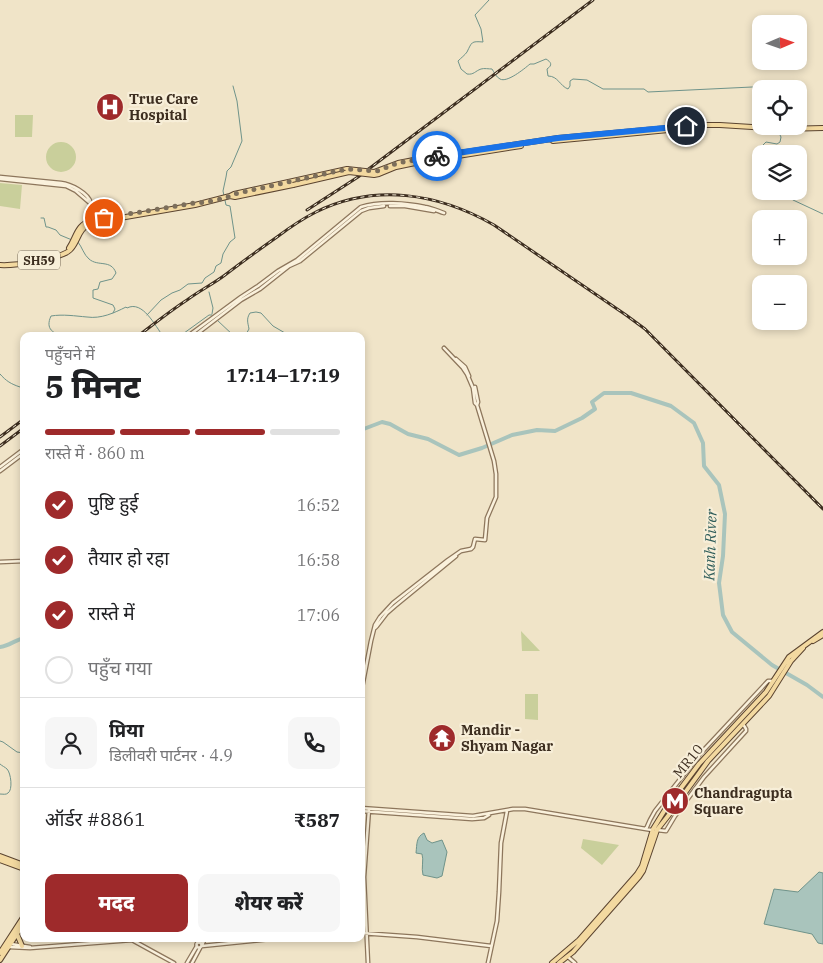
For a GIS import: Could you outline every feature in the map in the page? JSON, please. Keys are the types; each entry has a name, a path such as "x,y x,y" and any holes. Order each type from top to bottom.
{"main road":[{"path":"91,222 195,205 347,169 377,171 398,163 548,142 700,127 775,130 823,129"},
{"path":"238,194 293,185 349,172 374,175 419,160 455,155"},
{"name":"SH59","path":"0,264 16,264 55,257 66,253 83,227 91,222"},
{"name":"MR10","path":"559,963 637,874 666,808 699,764 766,692 786,664 823,633"},
{"name":"MR10","path":"655,830 708,761 769,696 776,680"},
{"path":"0,858 20,866"},
{"path":"0,960 20,923"},
{"path":"0,952 20,929"},
{"path":"17,934 20,941"},
{"path":"20,942 22,946"},
{"name":"MR10","path":"552,963 566,955"}],"street":[{"path":"0,178 67,184 78,189 91,203 91,222"},
{"path":"198,332 218,316 260,289 289,266 300,261 364,210 384,206 405,206 444,213"},
{"path":"195,332 205,326"},
{"path":"365,672 375,625 380,617 393,603 448,560 461,551 471,548 476,539 485,540 487,518 496,497 496,468 475,403 473,388 463,368 445,348"},
{"path":"0,467 20,451"},
{"path":"0,471 20,456"},
{"path":"0,562 20,561"},
{"path":"646,829 655,811 700,754 768,680 776,680"},
{"path":"365,810 476,817 513,809 525,809 666,831 709,771 746,731 743,724"},
{"path":"365,864 369,810"},
{"path":"488,963 496,921 501,843 507,810"},
{"path":"365,906 368,963"},
{"path":"366,934 491,946"},
{"path":"8,944 32,948 107,942"},
{"path":"136,942 174,963"},
{"path":"192,963 200,942"},
{"path":"187,963 203,942"},
{"path":"200,946 240,942"},
{"path":"8,944 32,948"},
{"path":"566,955 575,963"}],"green space":[{"path":"15,115 33,115 32,137 15,137"},
{"path":"61,142 72,146 76,157 72,168 61,172 50,168 46,157 50,146"},
{"path":"0,183 22,185 20,209 0,206"},
{"path":"521,631 540,651 522,651"},
{"path":"525,694 538,694 538,720 525,719"},
{"path":"583,839 619,845 602,865 581,848"}],"water":[{"path":"424,833 427,840 432,843 442,840 447,852 442,876 437,878 423,875 422,854 416,853 418,839"},
{"path":"819,872 823,873 823,944 818,943 812,934 764,924 774,889 798,892"}],"waterway":[{"path":"489,0 475,15 481,29 483,42 472,43 458,61 461,69 467,74 482,69 492,69 496,76 503,80 515,75 530,64 546,59 551,64 547,69 548,76 557,79 568,89 570,81 573,79 587,80 603,89 644,89 648,92 752,87"},
{"path":"147,315 161,300 172,293 188,284 202,283 205,278 214,272 216,266 221,263 223,254 230,242 235,238 230,206 226,205 223,191 227,171 231,167 242,141 237,101 233,86"},
{"path":"763,145 766,142 777,144 780,142 780,135"},
{"path":"793,200 823,214"},
{"path":"41,218 44,218 46,227 56,230 60,235 72,240"},
{"path":"78,242 89,259 96,263 111,266 116,273 112,279 100,282 98,289 93,290 93,298 113,305 115,309 113,313"},
{"path":"209,292 213,308 212,314"},
{"path":"54,332 49,324 51,316 97,317 133,306 148,315 160,332"},
{"path":"247,332 249,315 256,312 261,313 273,326 283,332"},
{"path":"186,332 209,315 214,317"},
{"path":"217,320 230,332"},
{"path":"0,374 14,385 20,387"},
{"name":"Kanh River","path":"365,428 382,422 390,424 408,434 428,439 459,455 482,448 512,435 537,430 555,431 582,418 595,409 592,402 604,393 631,393 671,406 694,423 703,443 704,466 719,485 725,514 723,556 719,583 723,615 732,632 772,665 807,685 823,697"},
{"name":"Kanh River","path":"0,647 20,639"},
{"path":"0,741 20,752"},
{"path":"0,764 8,771 11,785 8,793 0,794"}],"railway":[{"path":"307,210 358,177 593,0"},
{"path":"143,332 291,227 316,212 338,203 361,197 383,195 429,199 451,205 494,225 645,329 823,509"},
{"path":"0,437 20,422"},
{"path":"0,446 20,431"}],"way so far":[{"path":"104,218 200,203 347,169 374,172 408,160 437,156"}],"place":[{"name":"True Care Hospital","path":"110,107"},
{"name":"Mandir - Shyam Nagar","path":"442,738"},
{"name":"Chandragupta Square","path":"675,801"}],"route":[{"path":"437,156 558,138 686,126"}]}
